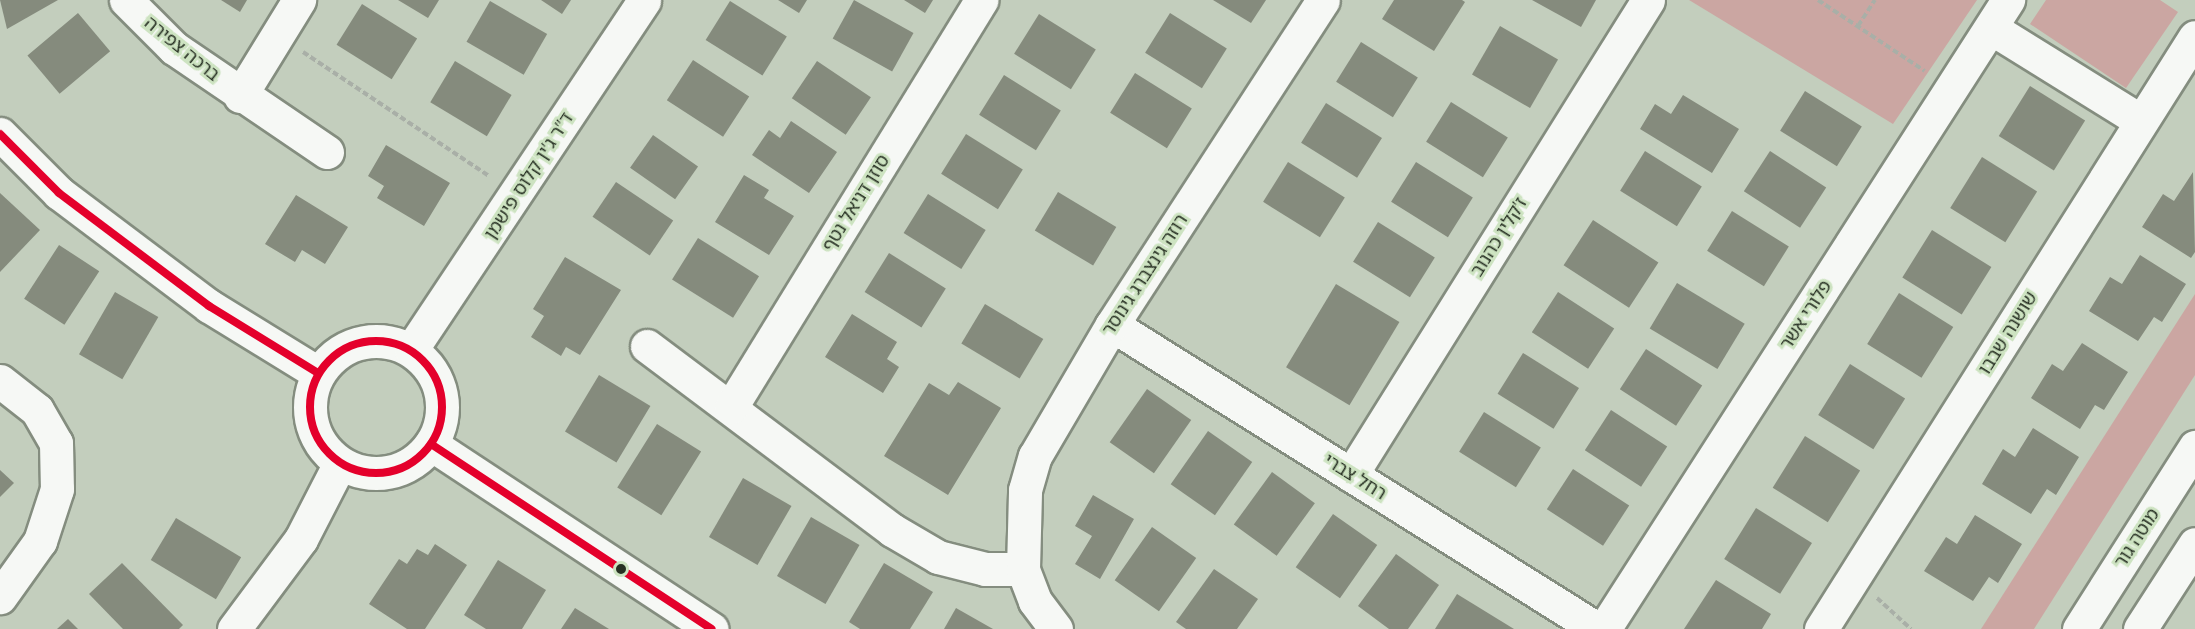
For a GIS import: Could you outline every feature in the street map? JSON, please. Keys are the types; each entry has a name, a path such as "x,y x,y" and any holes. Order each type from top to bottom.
{"street":[{"name":"ברכה צפירה","path":"126,0 174,48 240,96 327,152"},
{"path":"240,96 299,0"},
{"name":"ד\"ר ג'ין קלוס פישמן","path":"411,351 644,0"},
{"name":"סוזן דניאל נטף","path":"731,407 981,0"},
{"name":"רוזה גינצברג גינוסר","path":"1023,569 1025,490 1035,456 1112,325 1323,0"},
{"name":"ז'קלין כהנוב","path":"1351,475 1648,0"},
{"name":"פלורי אשר","path":"1604,629 2008,0"},
{"path":"1991,28 2141,121"},
{"name":"שושנה שבבו","path":"1821,629 2195,37"},
{"path":"0,134 59,193 209,306 318,373"},
{"name":"רחל צברי","path":"1112,325 1598,629"},
{"path":"370,340 411,351 427,364 442,403 431,444 399,469 369,472 340,463 325,450 309,412 318,373 332,357 370,340"},
{"path":"647,346 892,530 938,557 985,569 1023,569 1035,601 1056,629"},
{"path":"0,381 37,410 56,443 57,489 40,541 0,597"},
{"path":"431,444 712,629"},
{"name":"מוטה גור","path":"2079,629 2195,447"},
{"path":"234,629 301,539 340,463"},
{"path":"2140,629 2195,544"}],"path":[{"path":"1818,0 1952,89"},
{"path":"1858,26 1875,0"},
{"path":"278,35 517,194"},
{"path":"1854,577 1911,629"}],"shaded area":[{"path":"1689,0 1977,0 1893,124"},
{"path":"2046,0 2160,0 2178,12 2126,88 2030,24"},
{"path":"2195,294 2195,375 2034,629 1981,629"}],"building":[{"path":"0,0 58,0 7,29"},
{"path":"221,0 247,0 240,12"},
{"path":"398,0 439,0 428,18"},
{"path":"541,0 571,0 562,14"},
{"path":"778,0 807,0 799,13"},
{"path":"854,0 913,33 892,71 833,38"},
{"path":"904,0 933,0 925,13"},
{"path":"1213,0 1266,0 1251,23"},
{"path":"1394,0 1462,0 1465,2 1434,51 1382,19"},
{"path":"1532,0 1596,0 1581,27"},
{"path":"490,1 547,34 524,75 466,42"},
{"path":"730,1 787,37 762,76 706,40"},
{"path":"362,4 417,38 392,79 337,45"},
{"path":"78,13 110,51 60,94 27,55"},
{"path":"1170,13 1227,49 1202,88 1145,53"},
{"path":"1039,14 1096,50 1071,89 1014,54"},
{"path":"1500,26 1558,60 1530,108 1472,74"},
{"path":"1361,42 1418,78 1393,117 1336,82"},
{"path":"693,60 749,96 723,137 667,100"},
{"path":"455,61 512,95 487,136 430,102"},
{"path":"817,61 871,97 846,135 792,98"},
{"path":"1135,73 1192,109 1167,148 1110,113"},
{"path":"1004,75 1061,111 1036,150 979,115"},
{"path":"2030,86 2085,120 2054,170 1999,136"},
{"path":"1805,91 1862,127 1837,166 1780,131"},
{"path":"1683,95 1739,129 1712,173 1640,129 1655,104 1671,114"},
{"path":"1451,102 1508,138 1483,177 1426,142"},
{"path":"1326,103 1382,138 1357,178 1301,143"},
{"path":"791,121 837,152 809,193 752,155 769,130 780,138"},
{"path":"966,134 1023,170 998,209 941,174"},
{"path":"653,135 698,167 675,199 630,168"},
{"path":"386,145 450,183 424,226 377,198 384,186 368,176"},
{"path":"1645,151 1702,187 1677,226 1620,191"},
{"path":"1770,151 1826,187 1800,228 1744,191"},
{"path":"1982,157 2037,191 2005,242 1950,208"},
{"path":"1288,162 1345,198 1320,237 1263,202"},
{"path":"1416,162 1473,198 1448,237 1391,202"},
{"path":"2193,172 2195,252 2191,258 2142,227 2163,194 2174,201"},
{"path":"744,175 769,190 764,198 794,216 769,255 715,222"},
{"path":"616,182 673,221 650,255 593,217"},
{"path":"1058,192 1116,227 1093,266 1035,231"},
{"path":"0,193 40,230 0,272"},
{"path":"928,194 986,230 961,269 904,233"},
{"path":"296,195 348,227 325,264 302,250 295,262 265,244"},
{"path":"1732,211 1789,247 1764,286 1707,251"},
{"path":"1593,220 1658,262 1629,308 1564,265"},
{"path":"1378,222 1435,258 1410,297 1353,262"},
{"path":"1932,230 1991,267 1962,315 1902,277"},
{"path":"698,238 759,276 733,318 672,280"},
{"path":"59,245 99,271 64,325 24,299"},
{"path":"889,253 946,289 921,328 865,292"},
{"path":"2140,255 2186,284 2162,322 2154,317 2138,341 2089,311 2110,277 2122,284"},
{"path":"565,257 621,290 580,355 566,347 561,356 531,337 544,316 533,309"},
{"path":"1677,283 1745,324 1717,369 1650,328"},
{"path":"1336,284 1399,322 1349,405 1286,367"},
{"path":"115,292 158,317 122,379 79,354"},
{"path":"1558,292 1614,328 1588,369 1532,332"},
{"path":"1899,293 1953,327 1921,378 1867,344"},
{"path":"985,304 1043,339 1020,378 961,343"},
{"path":"852,314 897,342 887,359 899,367 883,393 825,357"},
{"path":"2082,343 2128,372 2104,410 2095,405 2080,429 2031,398 2052,364 2063,371"},
{"path":"1646,349 1702,385 1676,426 1620,389"},
{"path":"1523,353 1579,388 1554,429 1498,394"},
{"path":"1850,364 1905,398 1873,449 1818,415"},
{"path":"599,375 650,406 616,462 565,432"},
{"path":"958,382 1001,408 948,495 884,456 929,383 949,395"},
{"path":"1147,389 1191,420 1154,473 1110,442"},
{"path":"1611,410 1667,446 1641,487 1585,450"},
{"path":"1484,412 1541,448 1516,487 1459,452"},
{"path":"657,424 701,452 661,515 617,488"},
{"path":"2033,428 2079,457 2056,495 2047,489 2031,514 1982,484 2003,449 2015,457"},
{"path":"1208,431 1252,462 1215,515 1171,484"},
{"path":"1805,436 1860,470 1828,522 1773,488"},
{"path":"1573,469 1629,505 1603,546 1547,509"},
{"path":"0,470 14,483 0,497"},
{"path":"1272,472 1315,503 1277,556 1234,525"},
{"path":"743,478 791,506 757,565 709,537"},
{"path":"1093,495 1134,519 1100,579 1075,564 1092,536 1075,526"},
{"path":"1756,508 1812,543 1780,594 1724,559"},
{"path":"1333,514 1377,545 1340,598 1296,567"},
{"path":"1975,515 2022,544 1998,583 1989,577 1973,601 1924,571 1946,537 1957,544"},
{"path":"811,517 859,545 825,604 777,576"},
{"path":"176,518 241,557 216,599 151,560"},
{"path":"1152,527 1196,558 1159,611 1115,580"},
{"path":"435,544 467,565 425,629 407,629 369,604 399,559 407,564 417,549 428,555"},
{"path":"1396,554 1439,585 1408,629 1389,629 1358,606"},
{"path":"498,560 546,590 522,629 486,629 464,615"},
{"path":"122,563 183,625 179,629 123,629 89,594"},
{"path":"884,563 933,592 910,629 860,629 849,622"},
{"path":"1214,569 1258,599 1237,629 1186,629 1176,622"},
{"path":"1716,580 1771,614 1762,629 1684,629"},
{"path":"1457,594 1514,629 1435,629"},
{"path":"575,608 609,629 561,629"},
{"path":"956,608 993,629 944,629"},
{"path":"68,619 78,629 57,629"}],"transit line":[{"path":"0,134 59,193 209,306 318,373"},
{"path":"376,341 401,346 413,352 431,370 437,382 442,407 437,432 431,444 413,462 401,468 376,473 351,468 339,462 321,444 315,432 310,407 315,382 321,370 339,352 351,346 376,341"},
{"path":"431,444 712,629"}]}
